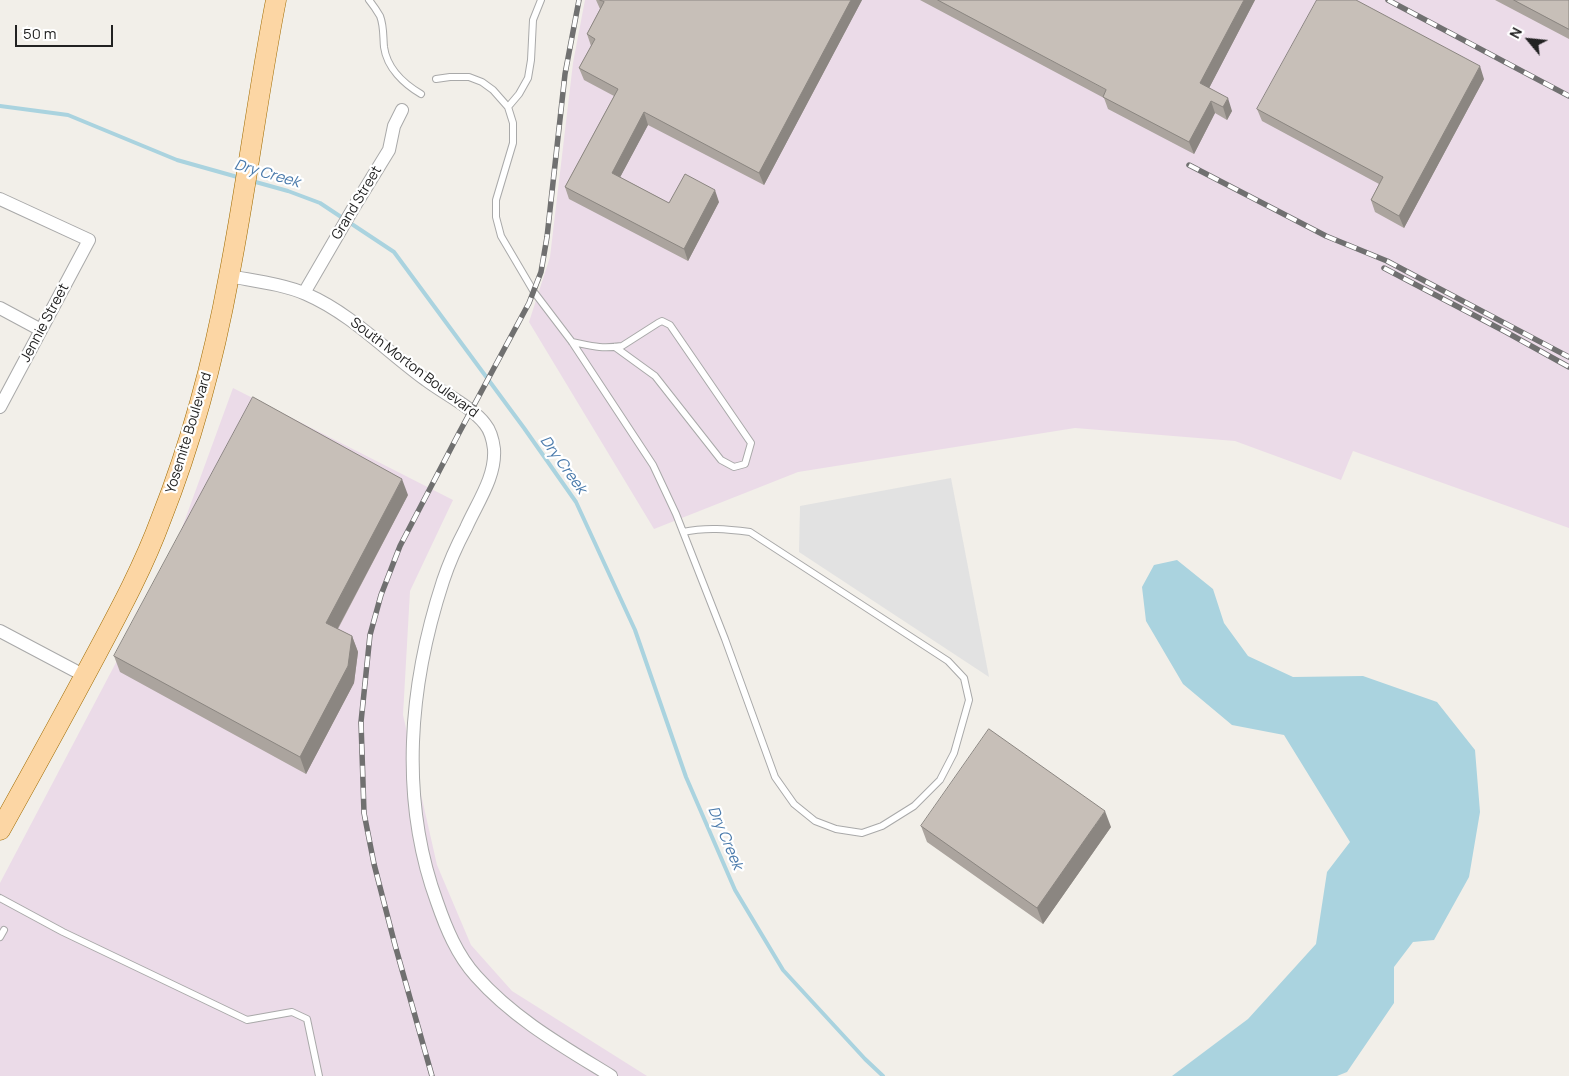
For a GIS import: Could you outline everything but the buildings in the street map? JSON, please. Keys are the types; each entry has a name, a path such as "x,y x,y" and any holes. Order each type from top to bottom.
{"main road":[{"name":"Yosemite Boulevard","path":"0,830 85,676 141,567 162,518 188,442 208,373 229,276 276,0"}],"street":[{"name":"Grand Street","path":"304,294 389,150 394,126 402,110"},
{"name":"Jennie Street","path":"0,199 89,240 0,406"},
{"name":"South Morton Boulevard","path":"229,276 304,294 336,309 425,379 478,417 489,430 494,449 486,487 444,578 422,657 415,706 412,764 414,801 419,836 428,879 443,919 455,946 474,975 508,1007 536,1028 612,1076"},
{"path":"0,308 41,330"},
{"path":"0,631 85,676"}],"lane":[{"path":"369,0 380,17 384,32 384,48 389,64 398,76 421,94"},
{"path":"508,107 519,94 528,78 533,20 541,0"},
{"path":"436,79 469,77 482,82 493,90 508,107 513,123 513,143 496,200 496,217 501,236 534,292 572,342 654,465 683,532 725,639 775,777 794,804 815,821 836,829 862,833 882,826 914,806 940,780 954,752 969,700 964,678 948,662 750,532 724,528 702,528 683,532"},
{"path":"572,342 602,349 615,347 622,346 662,321 670,325 751,443 745,464 734,467 721,460 655,376 615,347"},
{"path":"0,898 64,932 247,1020 292,1012 307,1019 319,1076"}],"shaded area":[{"path":"585,0 1569,0 1569,528 1353,451 1341,480 1235,441 1075,428 798,472 654,529 529,322 550,257 573,63"},
{"path":"233,388 453,500 410,591 403,715 437,865 471,945 512,991 647,1076 0,1076 0,883 171,558"},
{"path":"951,478 989,677 799,552 800,506"}],"water":[{"path":"1177,560 1213,589 1224,623 1248,656 1293,677 1363,676 1437,702 1475,750 1480,812 1469,877 1434,940 1413,942 1394,967 1394,1003 1347,1072 1337,1076 1172,1076 1248,1019 1316,944 1327,872 1350,842 1284,735 1232,725 1183,684 1146,621 1142,587 1154,565"}],"waterway":[{"name":"Dry Creek","path":"0,106 68,115 177,160 241,178"},
{"name":"Dry Creek","path":"252,181 288,191 320,203 394,252 524,428 576,502 635,630 686,777 735,890 783,970 883,1076"}],"railway":[{"path":"432,1076 374,864 364,813 361,722 370,635 381,595 400,546 529,303 541,272 547,237 565,74 579,0"},
{"path":"1388,0 1569,96"},
{"path":"1189,165 1326,236 1387,261 1569,357"},
{"path":"1384,268 1569,367"}]}
